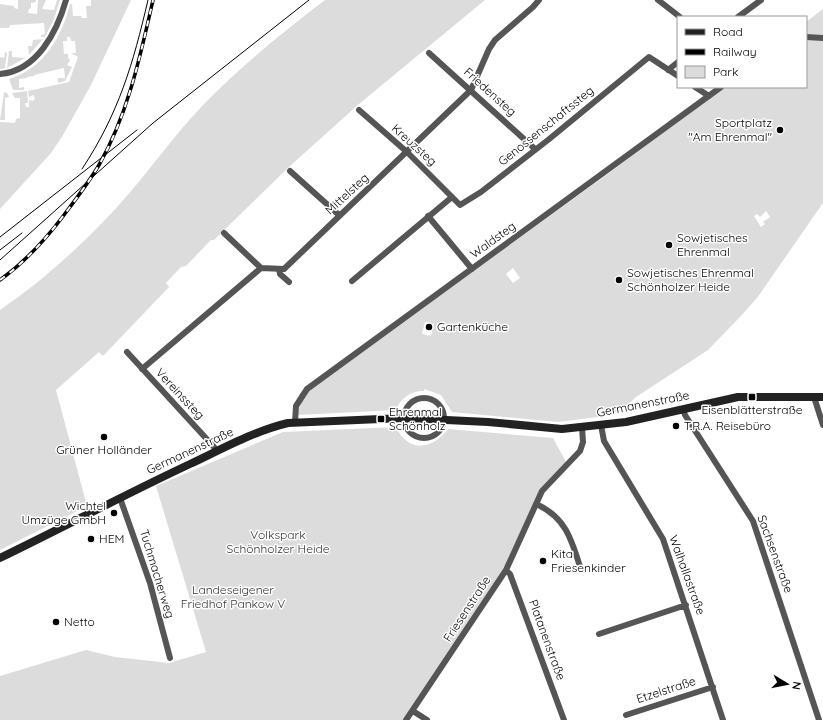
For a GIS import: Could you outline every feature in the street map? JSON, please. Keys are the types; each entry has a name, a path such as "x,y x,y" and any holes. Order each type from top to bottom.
{"main road":[{"name":"Germanenstraße","path":"0,558 216,452 270,428 295,423 404,418 443,419 547,428 582,427 626,422 738,397 823,397"}],"street":[{"path":"0,74 17,70 39,53 52,36 61,19 66,0"},
{"name":"Mittelsteg","path":"279,269 284,269 471,90 492,44 534,7 539,0"},
{"path":"658,0 679,16"},
{"path":"739,16 761,0"},
{"path":"807,37 823,38"},
{"name":"Friedensteg","path":"429,53 535,149"},
{"name":"Genossenschaftssteg","path":"452,197 460,205 469,200 649,57 677,75"},
{"path":"668,70 677,63"},
{"path":"697,88 709,96"},
{"name":"Waldsteg","path":"295,423 296,406 307,389 720,88"},
{"name":"Kreuzsteg","path":"358,110 407,152 452,197"},
{"path":"290,172 340,215"},
{"path":"352,281 452,197"},
{"path":"428,216 472,269"},
{"path":"224,233 261,268"},
{"path":"142,369 261,268 265,266 279,269 280,274 289,282"},
{"name":"Vereinssteg","path":"127,352 214,447 216,452"},
{"path":"814,397 823,425"},
{"path":"427,398 436,402 442,410 443,419 437,433 432,436 420,437 410,433 405,424 404,418 407,407 416,400 427,398"},
{"name":"Sachsenstraße","path":"683,409 685,415 753,521 819,719"},
{"name":"Walhallastraße","path":"601,426 604,441 663,539 723,720"},
{"name":"Friesenstraße","path":"406,720 506,570 536,504 550,481 580,451 583,442 582,427"},
{"name":"Tuchmacherweg","path":"120,498 150,583 170,658"},
{"path":"536,504 548,510 560,521 573,546 581,570"},
{"name":"Platanenstraße","path":"506,570 510,574 564,720"},
{"path":"599,634 686,605"},
{"name":"Etzelstraße","path":"626,715 713,687"},
{"path":"413,711 427,720"}],"green space":[{"path":"18,0 36,0 36,2 31,3 31,8 29,9 28,13 37,14 38,0 46,0 42,9 54,10 57,0 60,0 54,19 45,37 41,37 41,35 45,34 44,23 10,25 9,28 0,28 0,4 14,6 14,8 18,9"},
{"path":"91,0 131,0 91,85 63,135 51,153 0,209 0,122 15,123 16,119 20,118 20,98 15,98 12,93 27,91 28,103 25,103 26,107 29,107 29,100 33,101 35,98 33,95 29,97 28,91 69,82 78,57 71,53 76,53 75,41 71,41 70,37 67,37 67,41 63,41 64,54 68,54 68,58 70,60 67,65 72,67 65,81 58,83 58,78 65,78 64,68 19,79 19,88 24,87 24,90 13,90 9,79 32,68 50,50 62,28 70,4 72,4 73,16 87,18 86,6 91,6"},
{"path":"325,0 485,0 359,104 290,166 214,240 211,240 186,266 181,267 166,283 169,287 103,356 99,352 56,390 87,506 0,550 0,310 32,287 91,234 118,206 182,129 218,90 263,50"},
{"path":"823,9 823,203 757,298 708,350 636,397 621,411 598,417 558,422 452,412 441,395 424,389 424,391 414,392 403,399 396,410 298,415 300,405 310,389 601,179 723,88 807,88 807,21","holes":["766,211 770,217 763,222 765,224 761,227 754,216 757,214 760,217","513,268 520,278 513,283 506,274","425,322 434,324 431,336 422,334"]},
{"path":"43,39 29,55 28,46 32,46 33,40"},
{"path":"9,51 12,51 12,57 25,58 7,68"},
{"path":"5,52 7,53 5,68 0,69 0,57 4,58"},
{"path":"4,92 7,93 9,97 5,98 5,120 0,120"},
{"name":"Volkspark Schönholzer Heide","path":"396,427 401,436 408,442 421,446 435,441 448,429 553,438 566,462 539,491 506,564 402,720 0,720 0,676 86,650 115,657 169,663 206,652 156,486 283,432"}],"tram line":[{"path":"82,169 106,128 123,88 137,46 148,0"},
{"path":"0,260 153,123 309,0"},
{"path":"0,237 137,130"},
{"path":"0,250 22,233"}],"railway":[{"path":"0,280 35,250 50,233 99,165 118,126 132,85 153,0"}],"place":[{"name":"Sportplatz \"Am Ehrenmal\"","path":"780,130"},
{"name":"Sowjetisches Ehrenmal","path":"669,245"},
{"name":"Sowjetisches Ehrenmal Schönholzer Heide","path":"619,280"},
{"name":"Gartenküche","path":"429,327"},
{"name":"Eisenblätterstraße","path":"752,397"},
{"name":"Ehrenmal Schönholz","path":"381,419"},
{"name":"T.R.A. Reisebüro","path":"676,426"},
{"name":"Grüner Holländer","path":"104,437"},
{"name":"Wichtel Umzüge GmbH","path":"114,513"},
{"name":"HEM","path":"91,539"},
{"name":"Kita Friesenkinder","path":"543,561"},
{"name":"Netto","path":"56,622"}],"park label":[{"name":"Landeseigener Friedhof Pankow V","path":"233,597"}]}
